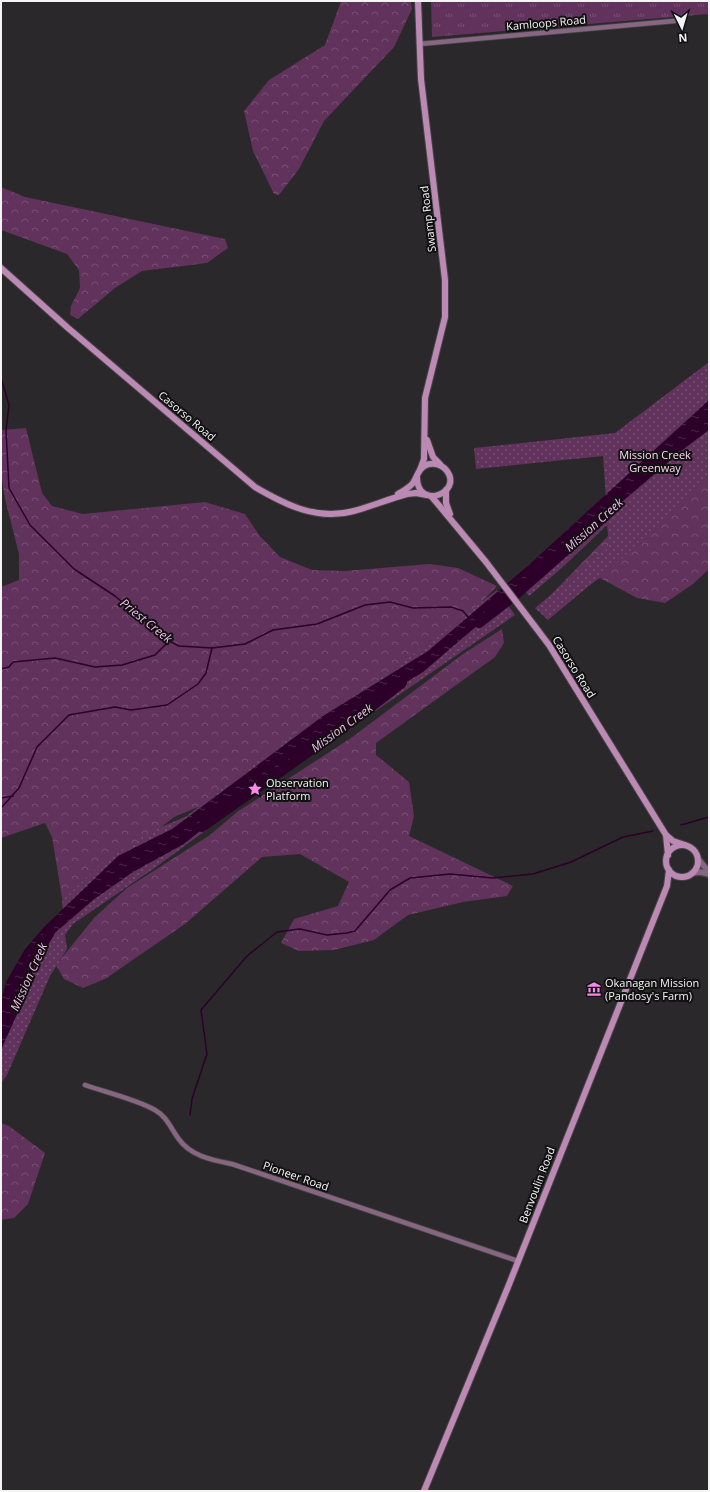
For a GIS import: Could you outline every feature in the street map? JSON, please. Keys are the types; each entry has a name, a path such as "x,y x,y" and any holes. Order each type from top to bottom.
{"main road":[{"name":"Swamp Road","path":"418,1 421,79 445,280 445,318 425,398 424,459 420,470"},
{"name":"Casorso Road","path":"1,268 67,327 255,487 293,507 321,514 354,511 388,499 416,493 430,496 452,519 549,645 666,835 673,841 685,845"},
{"name":"Swamp Road","path":"425,432 433,457 442,466"},
{"path":"433,463 442,466 446,470 450,480 446,490 438,496 430,496 419,488 417,477 420,470 428,464 433,463"},
{"name":"Casorso Road","path":"388,499 405,490 417,477"},
{"name":"Casorso Road","path":"446,490 446,503 452,519"},
{"name":"Casorso Road","path":"666,835 668,855"},
{"path":"667,886 692,873 696,869 698,859 694,850 685,845 675,847 668,855 667,860 669,870 677,876 682,877"},
{"name":"Benvoulin Road","path":"424,1491 518,1261 667,886 669,870"}],"street":[{"name":"Kamloops Road","path":"419,44 674,21"},
{"path":"698,859 709,873"},
{"path":"692,873 709,873"},
{"name":"Pioneer Road","path":"85,1085 154,1109 167,1118 179,1139 190,1151 209,1159 232,1164 518,1261"}],"green space":[{"path":"341,1 411,1 412,9 394,47 324,121 299,169 279,195 274,194 253,151 244,111 269,80 325,45"},
{"path":"431,1 709,1 709,14 432,37"},
{"path":"1,187 25,197 225,239 228,248 207,263 142,271 115,288 78,319 70,315 71,306 80,288 79,270 67,254 1,230"},
{"name":"Mission Creek Greenway","path":"709,362 709,475 620,560 548,620 535,608 609,547 607,525 564,566 529,596 517,581 606,498 603,456 476,469 474,448 615,433"},
{"path":"26,428 42,493 52,506 83,514 205,502 245,514 259,535 280,557 312,570 344,571 430,564 458,568 497,586 436,649 222,797 174,817 84,887 64,910 52,837 45,823 1,838 1,587 19,580 19,554 5,499 1,474 1,435 2,430"},
{"path":"709,449 709,569 693,584 665,603 637,598 600,578 555,609 540,606 612,532"},
{"path":"497,590 515,615 380,708 261,785 205,831 156,867 73,924 65,935 67,949 50,976 7,1075 1,1083 1,1021 55,918 63,912 62,901 104,861 152,831 187,816 280,744 340,706 401,664"},
{"path":"502,629 504,643 495,657 376,743 376,755 409,782 414,816 409,836 513,886 507,896 463,902 408,915 374,940 334,950 299,951 281,943 294,919 338,906 349,882 300,854 262,857 185,924 105,979 83,988 64,979 56,965 94,918 127,888 210,835 237,812 351,738 463,654"},
{"path":"1,1123 9,1126 45,1153 28,1204 14,1218 1,1220"}],"water":[{"name":"Mission Creek","path":"709,400 709,430 685,448 423,672 362,709 317,745 265,778 184,844 133,872 93,900 41,945 22,1003 1,1050 1,1001 6,982 25,949 44,927 118,856 172,829 323,716 428,651 531,563"}],"waterway":[{"name":"Priest Creek","path":"1,378 9,405 6,431 9,488 30,525 74,569 115,596 169,641 179,646 212,648 245,644 273,630 317,624 365,605 390,602 413,608 451,607 463,611 468,617"},
{"name":"Mission Creek","path":"479,623 514,596 613,509"},
{"path":"1,669 9,667 13,662 55,658 95,667 122,665 155,655 168,642"},
{"path":"1,808 19,788 37,747 69,715 115,707 131,710 167,705 198,684 206,673 212,648"},
{"name":"Mission Creek","path":"202,827 358,717 402,683"},
{"path":"1,798 13,796"},
{"path":"681,825 709,817"},
{"path":"190,1115 192,1099 207,1054 201,1010 247,956 277,932 300,929 327,935 355,931 390,890 410,878 450,874 493,878 533,874 571,862 623,837 653,831"},
{"name":"Mission Creek","path":"34,959 50,932"}],"place":[{"name":"Observation Platform","path":"255,789"},
{"name":"Okanagan Mission (Pandosy's Farm)","path":"594,989"}]}
